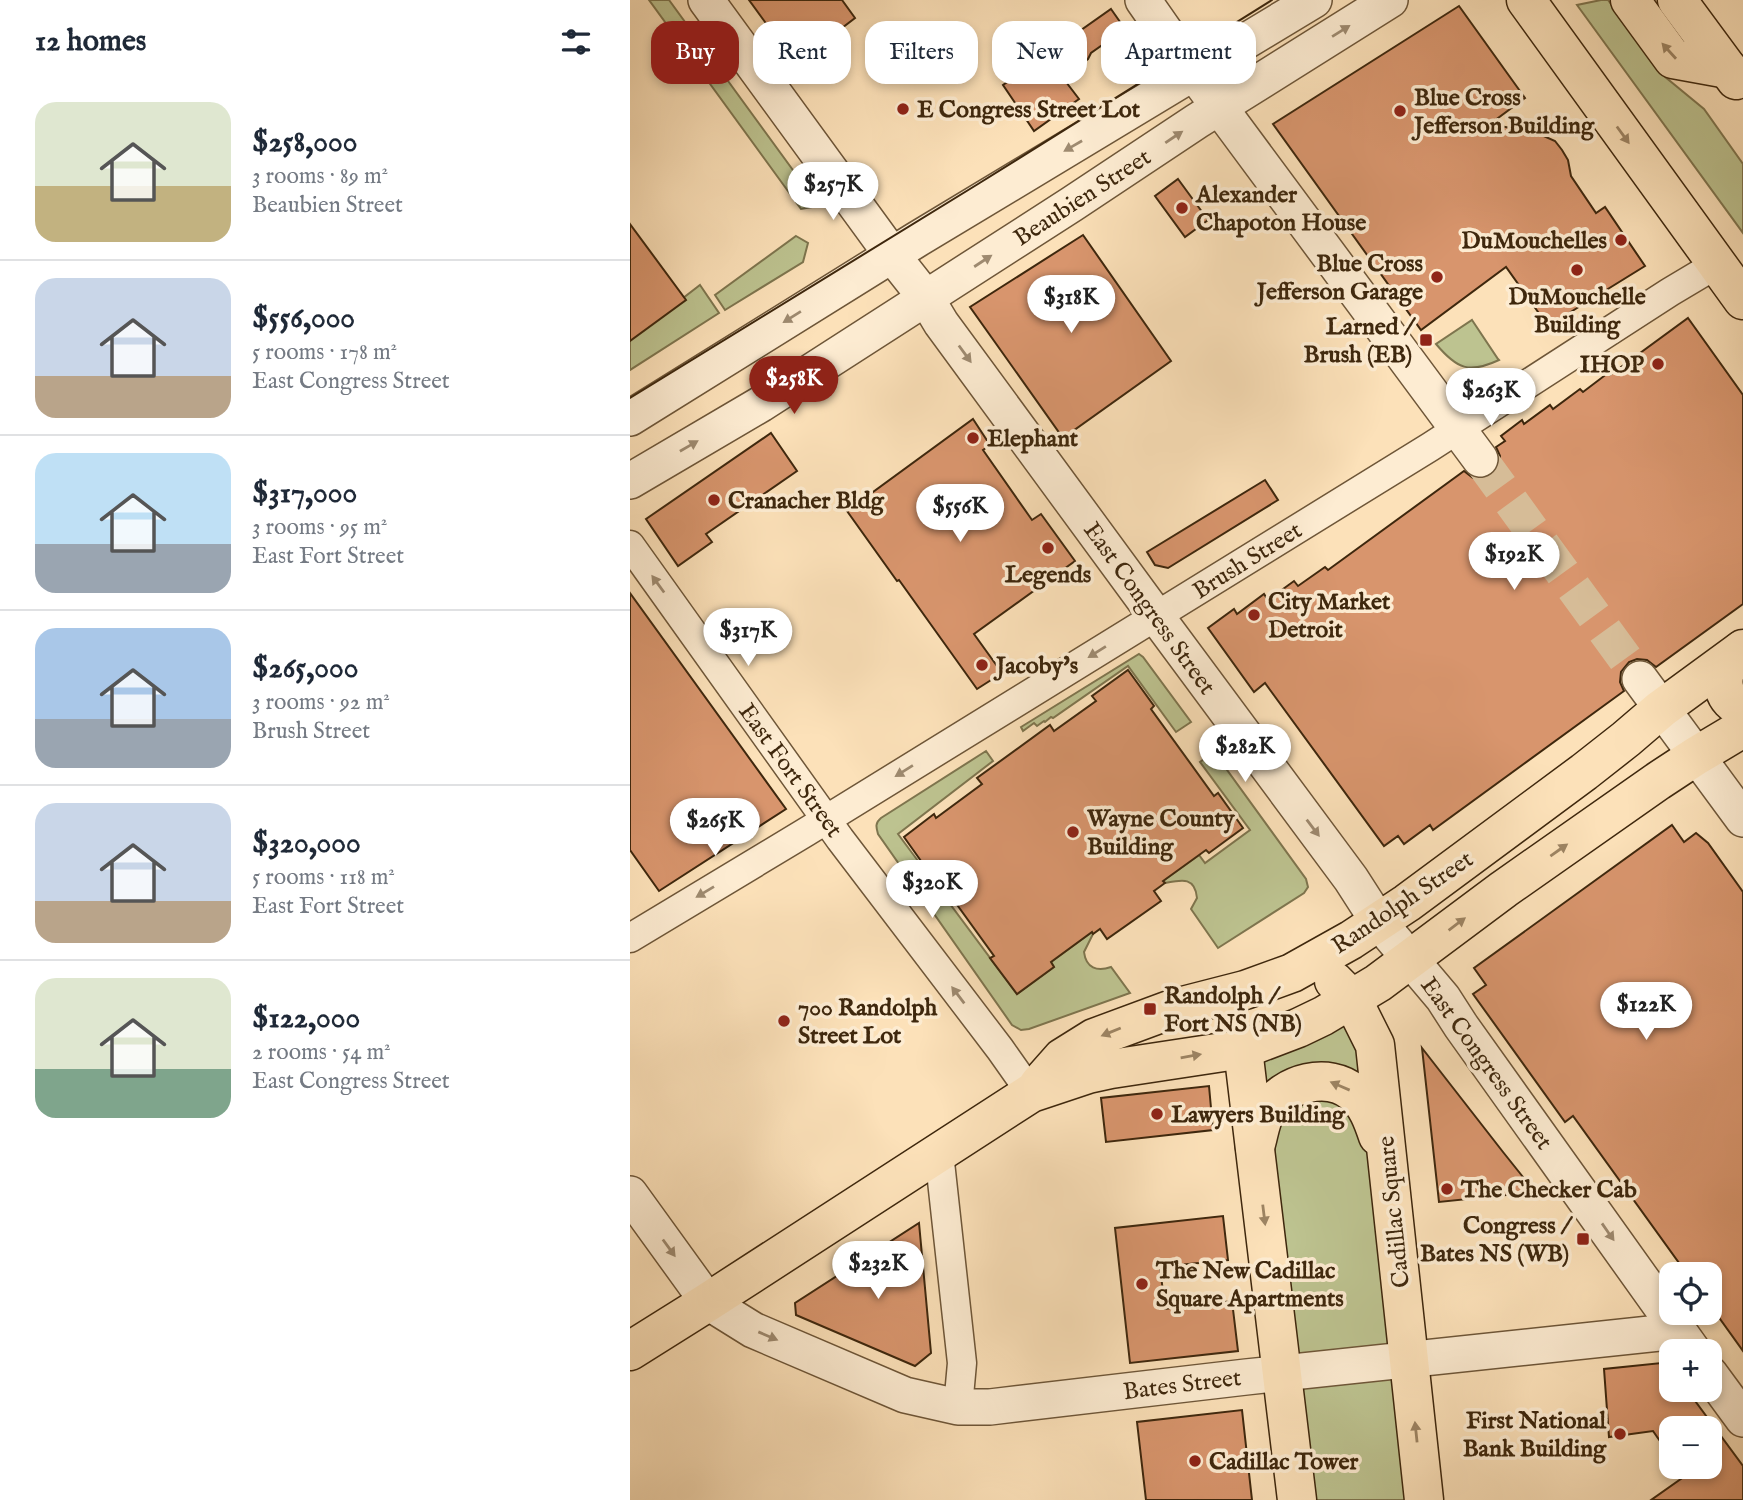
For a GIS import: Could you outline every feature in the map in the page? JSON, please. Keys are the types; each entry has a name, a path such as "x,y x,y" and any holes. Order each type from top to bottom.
{"main road":[{"path":"1630,0 1673,59 1735,80"},
{"path":"1677,0 1735,80"},
{"path":"1540,10 1743,300"},
{"path":"1742,650 1729,664 1723,684 1730,701 1743,708"},
{"name":"Randolph Street","path":"1031,1093 1062,1058 1094,1038 1175,1008 1245,990 1292,974 1351,940 1407,903 1626,739 1651,694 1742,650"},
{"name":"Randolph Street","path":"630,1351 1031,1093 1099,1071 1243,1049 1323,1016 1378,983 1609,815 1696,756 1743,728"},
{"path":"1584,772 1600,769 1617,777 1621,786 1621,797 1609,815"},
{"name":"Cadillac Square","path":"1292,974 1308,971 1334,981 1352,999 1375,1045 1424,1500"},
{"path":"1243,1049 1297,1500"},
{"path":"1255,1147 1266,1112 1276,1099 1294,1088 1313,1082 1328,1082 1341,1085 1356,1094 1370,1114 1388,1161"}],"street":[{"name":"East Congress Street","path":"706,0 1351,879 1378,921 1443,998 1684,1339"},
{"path":"1143,0 1158,21"},
{"name":"Beaubien Street","path":"1256,36 1314,0"},
{"name":"Beaubien Street","path":"630,481 761,404 1220,106 1390,0"},
{"name":"Beaubien Street","path":"630,418 892,255 1177,84"},
{"path":"1203,84 1480,459"},
{"name":"Brush Street","path":"630,938 1457,430 1717,264"},
{"path":"835,290 850,300 859,313 862,330 857,342"},
{"name":"East Fort Street","path":"630,545 826,819 1031,1093"},
{"path":"1651,694 1743,819"},
{"path":"939,1153 962,1363 958,1407"},
{"path":"630,1194 708,1302"},
{"name":"Bates Street","path":"708,1302 753,1330 905,1395 958,1407 990,1407 1408,1359 1659,1343"},
{"path":"1722,1390 1743,1419"}],"green space":[{"path":"649,0 669,0 684,21 664,21"},
{"path":"1608,0 1664,76 1704,109 1743,164 1743,233 1577,5"},
{"path":"710,84 730,84 814,199 813,207 801,209"},
{"path":"796,236 808,243 803,262 725,310 715,295"},
{"path":"700,285 719,313 630,370 630,339"},
{"path":"1472,320 1499,360 1479,367 1464,367 1450,359 1436,344"},
{"path":"1139,654 1191,722 1176,732 1128,666 1053,718 1037,726 1034,723 1023,731 1021,727"},
{"path":"986,751 993,761 898,834 1017,994 1054,967 1051,962 1092,932 1084,952 1087,962 1097,969 1111,967 1130,993 1029,1029 1021,1030 1012,1025 878,834 876,825 881,818"},
{"path":"1214,752 1306,879 1308,887 1304,893 1218,948 1191,909 1197,898 1193,886 1186,881 1163,881 1199,855 1205,863 1250,830 1200,762"},
{"path":"1352,999 1424,1500 1297,1500 1243,1049"}],"building":[{"path":"749,0 842,0 855,18 851,21 764,21"},
{"path":"1459,6 1525,98 1490,124 1537,133 1555,141 1568,160 1571,176 1596,213 1605,207 1645,266 1548,326 1506,267 1421,330 1273,124"},
{"path":"1111,9 1119,21 1101,21 1101,46 1087,60 1087,26"},
{"path":"1068,84 1079,99 1034,131 1003,85"},
{"name":"Alexander Chapoton House","path":"1178,179 1208,220 1185,237 1155,196"},
{"path":"630,224 686,300 630,341"},
{"path":"1083,235 1171,361 1063,438 970,307"},
{"path":"1688,318 1743,395 1743,604 1656,667 1647,660 1629,662 1621,672 1620,682 1624,691 1433,830 1430,825 1404,844 1398,836 1384,846 1265,683 1254,692 1208,628 1234,609 1237,614 1264,594 1268,600 1294,581 1298,586 1325,567 1328,570 1464,471 1473,478 1491,476 1499,466 1500,456 1496,447 1505,441 1501,436 1522,420 1524,424 1550,405 1553,409 1580,389 1583,392 1608,373 1610,375"},
{"path":"973,419 990,445 983,450 1032,520 1041,514 1075,561 974,634 1002,673 977,689 847,511"},
{"path":"771,433 797,471 706,534 712,542 678,566 646,519"},
{"path":"1265,480 1278,500 1168,568 1155,565 1147,552"},
{"path":"630,593 786,809 659,891 630,850"},
{"name":"Wayne County Building","path":"1128,670 1154,706 1151,709 1214,796 1218,793 1243,828 1163,881 1165,883 1154,891 1161,901 1107,939 1100,929 1093,934 1092,932 1051,962 1054,967 1017,994 990,958 994,956 929,866 926,868 904,837 934,814 936,818 982,784 977,778 1050,725 1054,731 1096,701 1092,696"},
{"path":"1672,825 1684,842 1696,833 1708,843 1743,892 1743,1351 1722,1322 1722,1262 1678,1262 1573,1116 1565,1122 1473,994 1486,985 1474,968"},
{"path":"1422,1048 1503,1152 1535,1192 1439,1202"},
{"name":"Lawyers Building","path":"1209,1086 1213,1130 1106,1142 1101,1098"},
{"name":"The New Cadillac Square Apartments","path":"1223,1216 1228,1260 1160,1267 1165,1309 1232,1301 1238,1351 1130,1363 1115,1228"},
{"path":"919,1223 931,1353 915,1366 796,1315 795,1303"},
{"name":"First National Bank Building","path":"1659,1363 1659,1402 1696,1402 1706,1416 1659,1416 1659,1440 1653,1431 1609,1437 1604,1369"},
{"name":"Cadillac Tower","path":"1242,1410 1252,1500 1146,1500 1137,1422"},
{"name":"First National Bank Building","path":"1722,1438 1743,1466 1743,1500 1651,1500 1681,1479 1722,1479"}],"tunnel":[{"path":"1480,459 1640,679"}],"tram line":[{"path":"630,398 1272,0"}],"place":[{"name":"E Congress Street Lot","path":"903,109"},
{"name":"Blue Cross Jefferson Building","path":"1400,111"},
{"name":"Alexander Chapoton House","path":"1182,208"},
{"name":"DuMouchelles","path":"1621,240"},
{"name":"DuMouchelle Building","path":"1577,270"},
{"name":"Blue Cross Jefferson Garage","path":"1437,277"},
{"name":"Larned / Brush (EB)","path":"1426,340"},
{"name":"IHOP","path":"1658,364"},
{"name":"Elephant","path":"973,438"},
{"name":"Cranacher Bldg","path":"714,500"},
{"name":"Legends","path":"1048,548"},
{"name":"City Market Detroit","path":"1254,615"},
{"name":"Jacoby's","path":"982,665"},
{"name":"Wayne County Building","path":"1073,832"},
{"name":"Randolph / Fort NS (NB)","path":"1150,1009"},
{"name":"700 Randolph Street Lot","path":"784,1021"},
{"name":"Lawyers Building","path":"1157,1114"},
{"name":"The Checker Cab","path":"1447,1189"},
{"name":"Congress / Bates NS (WB)","path":"1583,1239"},
{"name":"The New Cadillac Square Apartments","path":"1142,1284"},
{"name":"First National Bank Building","path":"1620,1434"},
{"name":"Cadillac Tower","path":"1195,1461"}]}
